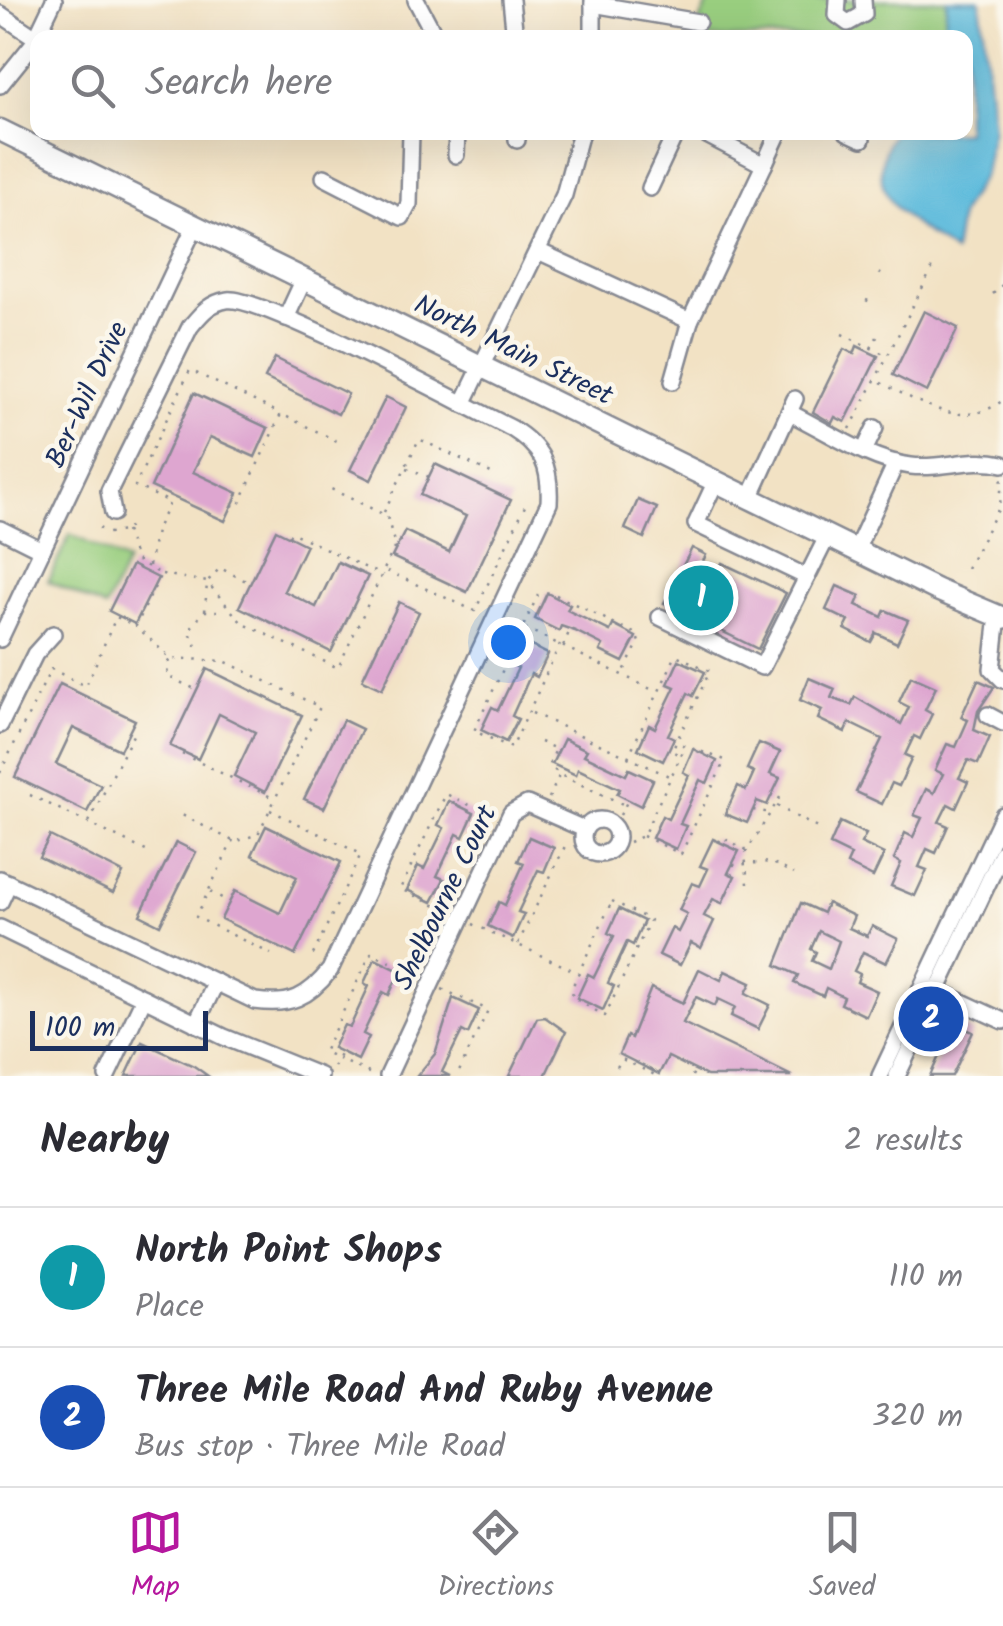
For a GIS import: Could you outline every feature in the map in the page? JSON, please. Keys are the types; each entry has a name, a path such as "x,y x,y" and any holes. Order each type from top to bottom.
{"main road":[{"name":"North Main Street","path":"0,130 1000,617"}],"street":[{"path":"40,30 54,0"},
{"path":"416,0 437,30"},
{"path":"511,0 514,30"},
{"path":"838,0 840,18 848,23 861,18 862,0"},
{"path":"593,30 593,2 698,22"},
{"path":"0,14 30,34"},
{"path":"0,85 30,46"},
{"path":"399,153 406,140"},
{"path":"324,177 402,218 409,204 410,140"},
{"path":"456,155 457,140"},
{"path":"463,404 564,194 579,140"},
{"path":"650,188 672,140"},
{"path":"716,140 764,165"},
{"path":"673,380 690,321 775,140"},
{"name":"Ber-Wil Drive","path":"0,639 195,226"},
{"path":"538,251 690,321"},
{"path":"286,318 304,280"},
{"path":"0,902 4,881 255,1001 293,1002 314,990 330,970 549,503 545,458 533,442 286,318 230,299 207,307 190,326 109,490 113,513"},
{"path":"750,498 793,406 896,463 922,467 982,459 1003,464"},
{"path":"865,449 875,428"},
{"path":"856,550 896,463"},
{"path":"716,481 696,524 807,577"},
{"path":"0,529 42,550"},
{"path":"660,616 762,666 827,536"},
{"path":"1000,617 992,669 1003,680"},
{"path":"0,725 35,654 53,634"},
{"name":"Shelbourne Court","path":"388,1076 511,813 527,804 584,830"},
{"path":"898,1076 930,987 1003,814"},
{"path":"880,1076 1003,851"},
{"path":"0,928 248,1048 294,1076"},
{"path":"196,1024 216,982"},
{"path":"930,987 1003,1021"},
{"path":"107,1076 144,998"},
{"path":"248,1048 327,1072"}],"path":[{"path":"840,425 854,428 934,265"},
{"path":"879,274 888,278"},
{"path":"993,294 1003,284"},
{"path":"866,300 874,304"},
{"path":"842,334 889,357"},
{"path":"871,348 877,337"},
{"path":"148,567 156,531 170,502 134,486 190,370 339,442"},
{"path":"878,382 947,415 976,413 1003,400"},
{"path":"232,505 238,508 281,414"},
{"path":"383,514 419,440 492,473"},
{"path":"406,467 429,478"},
{"path":"968,568 1000,506 1003,475"},
{"path":"126,531 136,560 160,574 207,582 242,623 338,668 395,546 383,514 329,488"},
{"path":"386,570 475,611 525,506"},
{"path":"99,528 108,533 126,531 134,520"},
{"path":"288,536 291,532 383,576"},
{"path":"196,646 189,630 205,611 207,582 220,568 250,583"},
{"path":"136,626 160,574"},
{"path":"570,630 512,748 474,731 538,595 550,592 636,634 638,642 622,675"},
{"path":"205,611 218,611"},
{"path":"0,772 51,669 86,686 116,617 136,626 170,658 224,660 320,707 258,834 233,840 176,812"},
{"path":"524,627 658,692"},
{"path":"628,757 676,655 710,672 672,751 681,756"},
{"path":"170,658 167,676 196,690"},
{"path":"529,711 671,777"},
{"path":"88,823 133,734 128,732"},
{"path":"540,742 556,749 549,765 560,775 625,805"},
{"path":"643,836 681,854 725,760 676,742"},
{"path":"629,842 643,836 686,746"},
{"path":"182,754 275,799"},
{"path":"549,798 560,775"},
{"path":"445,910 400,889 446,794 474,808"},
{"path":"30,795 148,852"},
{"path":"748,884 748,850 786,795"},
{"path":"620,815 628,800"},
{"path":"776,806 817,828"},
{"path":"270,810 362,854 312,959"},
{"path":"753,810 771,813"},
{"path":"719,842 721,838 748,850"},
{"path":"233,840 196,917 271,954"},
{"path":"518,944 567,842"},
{"path":"733,865 771,862 794,874"},
{"path":"209,891 230,902"},
{"path":"612,901 650,920 605,1016 572,997 579,972 612,901"},
{"path":"472,923 579,972"},
{"path":"368,1073 324,1052 370,953 415,974"},
{"path":"441,988 488,1010 456,1076"},
{"path":"327,1072 341,1052"},
{"path":"617,1067 622,1059 656,1076"},
{"path":"692,1076 696,1070"}],"green space":[{"path":"710,0 947,0 945,30 695,30"},
{"path":"70,534 127,562 105,608 48,581"}],"water":[{"path":"947,0 980,0 993,128 984,173 960,215 954,253 894,205 881,174 890,140 973,140 973,30 945,30"}],"building":[{"path":"924,311 958,328 927,392 893,375"},
{"path":"857,346 878,356 845,422 835,417 832,423 813,412 844,349 854,354"},
{"path":"275,358 348,394 338,414 265,378"},
{"path":"194,393 268,428 255,457 210,437 193,472 238,493 225,521 151,487"},
{"path":"386,397 406,407 371,480 350,470"},
{"path":"435,464 511,500 467,592 392,557 405,531 449,552 466,516 420,495"},
{"path":"638,500 657,508 644,538 625,529"},
{"path":"276,530 306,545 284,591 316,607 338,562 368,576 331,652 239,607"},
{"path":"692,548 706,555 679,610 664,603"},
{"path":"722,563 786,593 758,649 693,617"},
{"path":"132,565 158,578 135,624 109,611"},
{"path":"837,586 860,596 856,605 882,617 885,610 908,620 897,643 876,633 871,642 845,629 849,621 826,610"},
{"path":"547,593 570,605 567,610 610,631 613,625 636,637 623,662 600,651 603,645 575,631 561,626 559,631 535,619"},
{"path":"399,602 419,612 382,689 362,680"},
{"path":"523,642 548,654 537,677 531,674 512,716 518,719 506,742 481,730 492,707 498,710 518,668 512,665"},
{"path":"679,660 705,672 693,696 688,693 668,735 674,738 663,761 638,749 649,725 655,728 675,687 668,684"},
{"path":"207,669 302,715 265,792 234,776 255,732 219,714 198,759 170,746"},
{"path":"911,676 936,687 925,710 932,714 920,739 914,736 905,755 912,758 899,786 892,783 882,804 856,792 882,739 849,723 845,732 818,719 822,710 800,700 809,678 835,689 831,698 851,705 855,697 901,724 909,707 899,702"},
{"path":"978,680 994,687 978,711 974,730 990,737 978,764 968,760 959,778 968,782 956,808 948,804 939,822 948,826 936,853 927,849 919,867 927,870 915,896 891,886 901,863 894,859 905,833 913,837 922,818 914,815 926,789 934,793 943,774 935,770 947,744 956,747 968,720 961,717"},
{"path":"60,684 135,720 120,750 73,728 56,764 101,785 87,812 15,777"},
{"path":"343,720 362,729 324,808 304,799"},
{"path":"564,739 587,750 584,755 626,775 629,769 653,780 641,806 617,794 620,789 578,769 576,775 552,764"},
{"path":"759,743 780,752 770,774 780,778 767,805 757,801 747,823 725,814 738,786 746,790 754,772 747,769"},
{"path":"693,749 717,761 707,783 700,780 680,824 686,826 676,849 652,838 662,816 668,819 689,775 683,772"},
{"path":"449,801 474,813 463,837 457,834 437,876 444,879 432,902 407,890 418,866 424,869 444,828 438,825"},
{"path":"840,822 866,834 861,843 884,854 873,877 847,864 851,855 830,845"},
{"path":"266,826 341,862 295,955 221,919 235,891 280,913 297,877 252,855"},
{"path":"50,836 123,873 113,893 39,857"},
{"path":"529,837 554,848 544,872 538,870 518,912 524,914 513,938 488,926 499,902 505,905 524,863 518,861"},
{"path":"713,839 739,851 728,873 735,876 722,903 713,899 704,916 714,921 701,948 691,943 680,965 659,955 672,928 678,932 687,914 679,910 692,883 700,886 708,869 700,866"},
{"path":"176,842 196,852 160,925 140,915"},
{"path":"801,903 823,913 827,903 854,916 849,928 867,936 872,926 898,939 886,963 863,952 854,971 860,974 857,982 877,991 866,1016 841,1004 844,997 826,988 823,996 794,983 798,975 776,965","holes":["819,931 839,941 829,969 812,961 816,952 811,949"]},
{"path":"619,909 644,921 633,945 627,942 608,983 614,986 603,1010 577,998 588,974 594,977 614,936 608,933"},
{"path":"375,959 400,971 389,995 383,992 363,1034 369,1037 358,1060 333,1048 344,1025 350,1027 369,986 364,983"},
{"path":"699,969 721,980 725,971 751,983 746,993 770,1005 758,1029 731,1016 735,1007 718,999 715,1006 696,997 683,1023 792,1076 707,1076 668,1057 659,1074 619,1054 627,1036 631,1038 651,988 683,1003"},
{"path":"453,998 479,1010 468,1034 462,1031 442,1072 450,1076 417,1076 435,1054"},
{"path":"545,1017 566,1032 545,1076 509,1076 537,1018"},
{"path":"954,1023 973,1032 952,1076 930,1076"},
{"path":"142,1042 194,1066 208,1076 126,1076"}],"place":[{"name":"North Point Shops","path":"701,598"},
{"name":"Three Mile Road And Ruby Avenue","path":"931,1019"}]}
